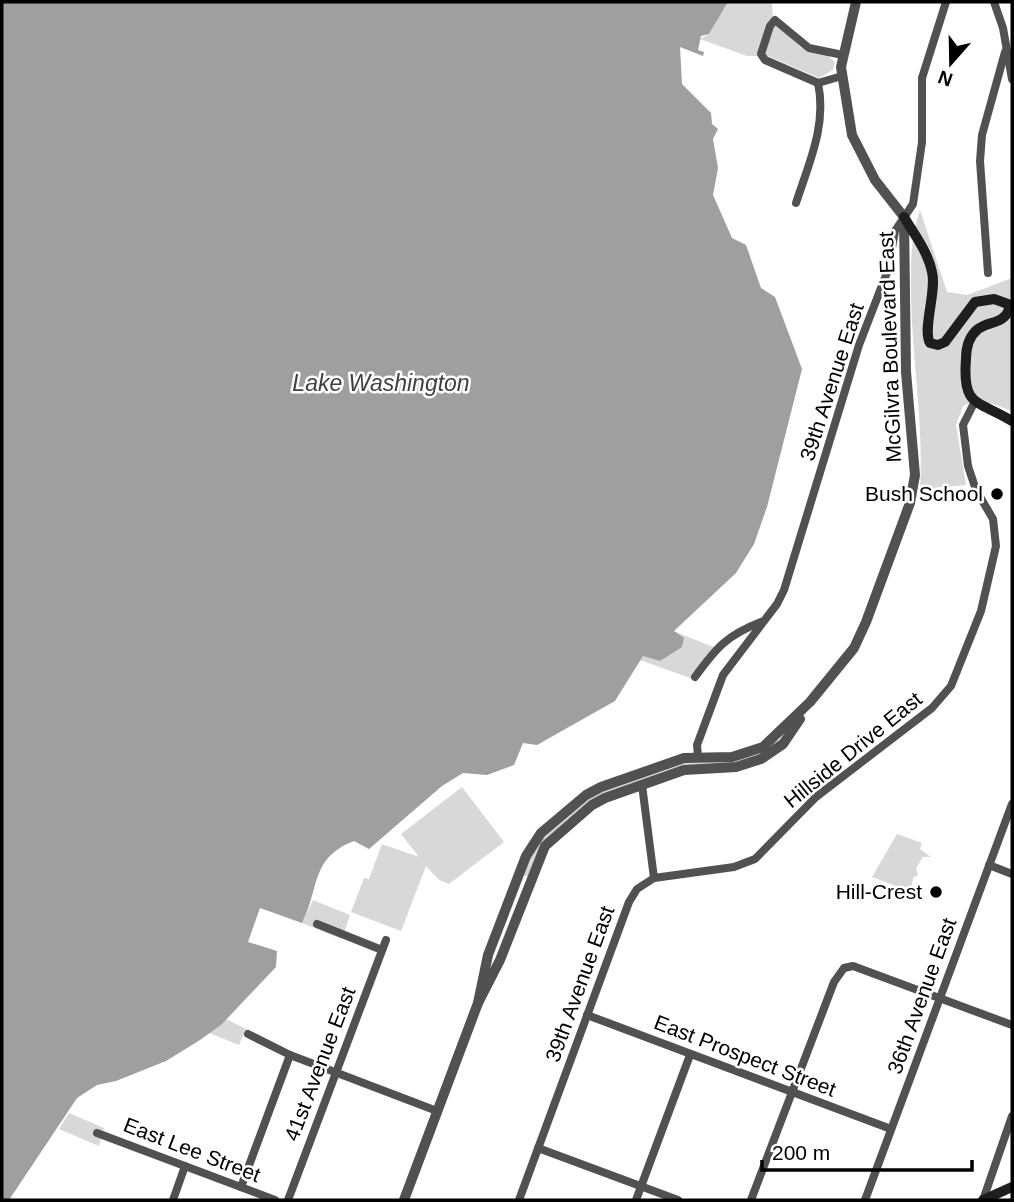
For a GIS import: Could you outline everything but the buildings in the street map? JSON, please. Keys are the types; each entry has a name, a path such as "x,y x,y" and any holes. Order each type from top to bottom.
{"main road":[{"path":"904,217 932,271 933,301 927,337 930,343 945,342 975,302 994,299 1009,307 1004,318 981,328 968,342 964,384 974,403 1012,421"},
{"path":"983,1200 1012,1187"}],"street":[{"path":"856,2 843,55 842,75 852,135 875,180 904,217"},
{"name":"39th Avenue East","path":"698,756 697,745 723,675 784,590 859,345 886,276 895,231 913,204 921,156 924,70 946,2"},
{"path":"994,2 1003,28 1005,52 1012,79"},
{"path":"842,75 818,83 763,57 761,48 773,21 782,24 809,48 843,55"},
{"path":"988,273 980,161 982,135 1005,52"},
{"path":"796,203 818,134 821,101 818,83"},
{"name":"McGilvra Boulevard East","path":"478,1003 488,955 526,856 541,834 596,789 698,756 732,757 753,751 781,733 810,702 859,638 912,494 915,475 906,372 904,217"},
{"name":"Hillside Drive East","path":"654,878 734,867 755,859 816,797 932,708 951,686 981,611 996,546 993,519 968,466 963,425 974,403"},
{"path":"695,677 714,650 734,633 763,621"},
{"name":"McGilvra Boulevard East","path":"404,1200 478,1003 500,960 545,846 596,802 684,770 736,767 761,759 789,737 810,702"},
{"path":"642,785 654,878"},
{"name":"36th Avenue East","path":"865,1200 1012,804"},
{"path":"989,865 1012,874"},
{"name":"39th Avenue East","path":"519,1200 632,895 642,884 654,878"},
{"path":"317,923 382,950"},
{"name":"41st Avenue East","path":"288,1200 386,940"},
{"path":"488,955 500,960"},
{"path":"751,1200 834,982 844,968 853,967 1012,1025"},
{"name":"East Prospect Street","path":"587,1015 891,1129"},
{"path":"248,1034 290,1055 438,1111"},
{"path":"241,1187 290,1055"},
{"path":"636,1200 690,1055"},
{"path":"983,1200 1012,1116"},
{"name":"East Lee Street","path":"97,1133 275,1200"},
{"path":"538,1148 678,1200"},
{"path":"173,1200 185,1166"}],"shaded area":[{"path":"728,2 772,2 773,21 801,47 827,55 835,62 833,70 819,78 768,56 747,56 700,39 709,34"},
{"path":"920,210 947,292 967,295 1012,278 1012,411 979,399 963,406 956,425 966,485 920,489 911,262"},
{"path":"673,631 716,648 690,678 640,660 643,656 660,661"},
{"path":"780,739 774,748 738,764 705,765 603,795 539,850 528,877 523,875 534,851 550,830 592,797 667,766 748,751"},
{"path":"462,787 504,842 449,884 439,880 426,866 401,931 351,912 364,878 369,879 382,844 419,857 401,834"},
{"path":"897,834 922,843 920,849 931,857 923,857 916,868 918,875 913,878 911,892 872,877"},
{"path":"313,900 350,915 342,939 302,923"},
{"path":"226,1019 246,1029 239,1045 207,1032"},
{"path":"69,1113 104,1128 99,1146 59,1129"}],"water":[{"name":"Lake Washington","path":"2,2 728,2 709,34 701,36 698,50 704,52 703,56 680,47 682,84 711,113 712,124 718,129 713,139 718,168 713,195 732,238 746,245 761,288 775,297 802,369 767,507 754,544 736,573 674,631 684,638 682,647 660,661 643,656 615,701 537,745 523,743 514,765 487,775 463,773 442,786 369,849 354,841 340,848 323,865 302,923 260,908 248,942 277,951 276,967 222,1024 200,1040 166,1061 116,1081 97,1085 77,1098 9,1200 2,1200"}],"place":[{"name":"Bush School","path":"997,494"},
{"name":"Hill-Crest","path":"936,892"}]}
